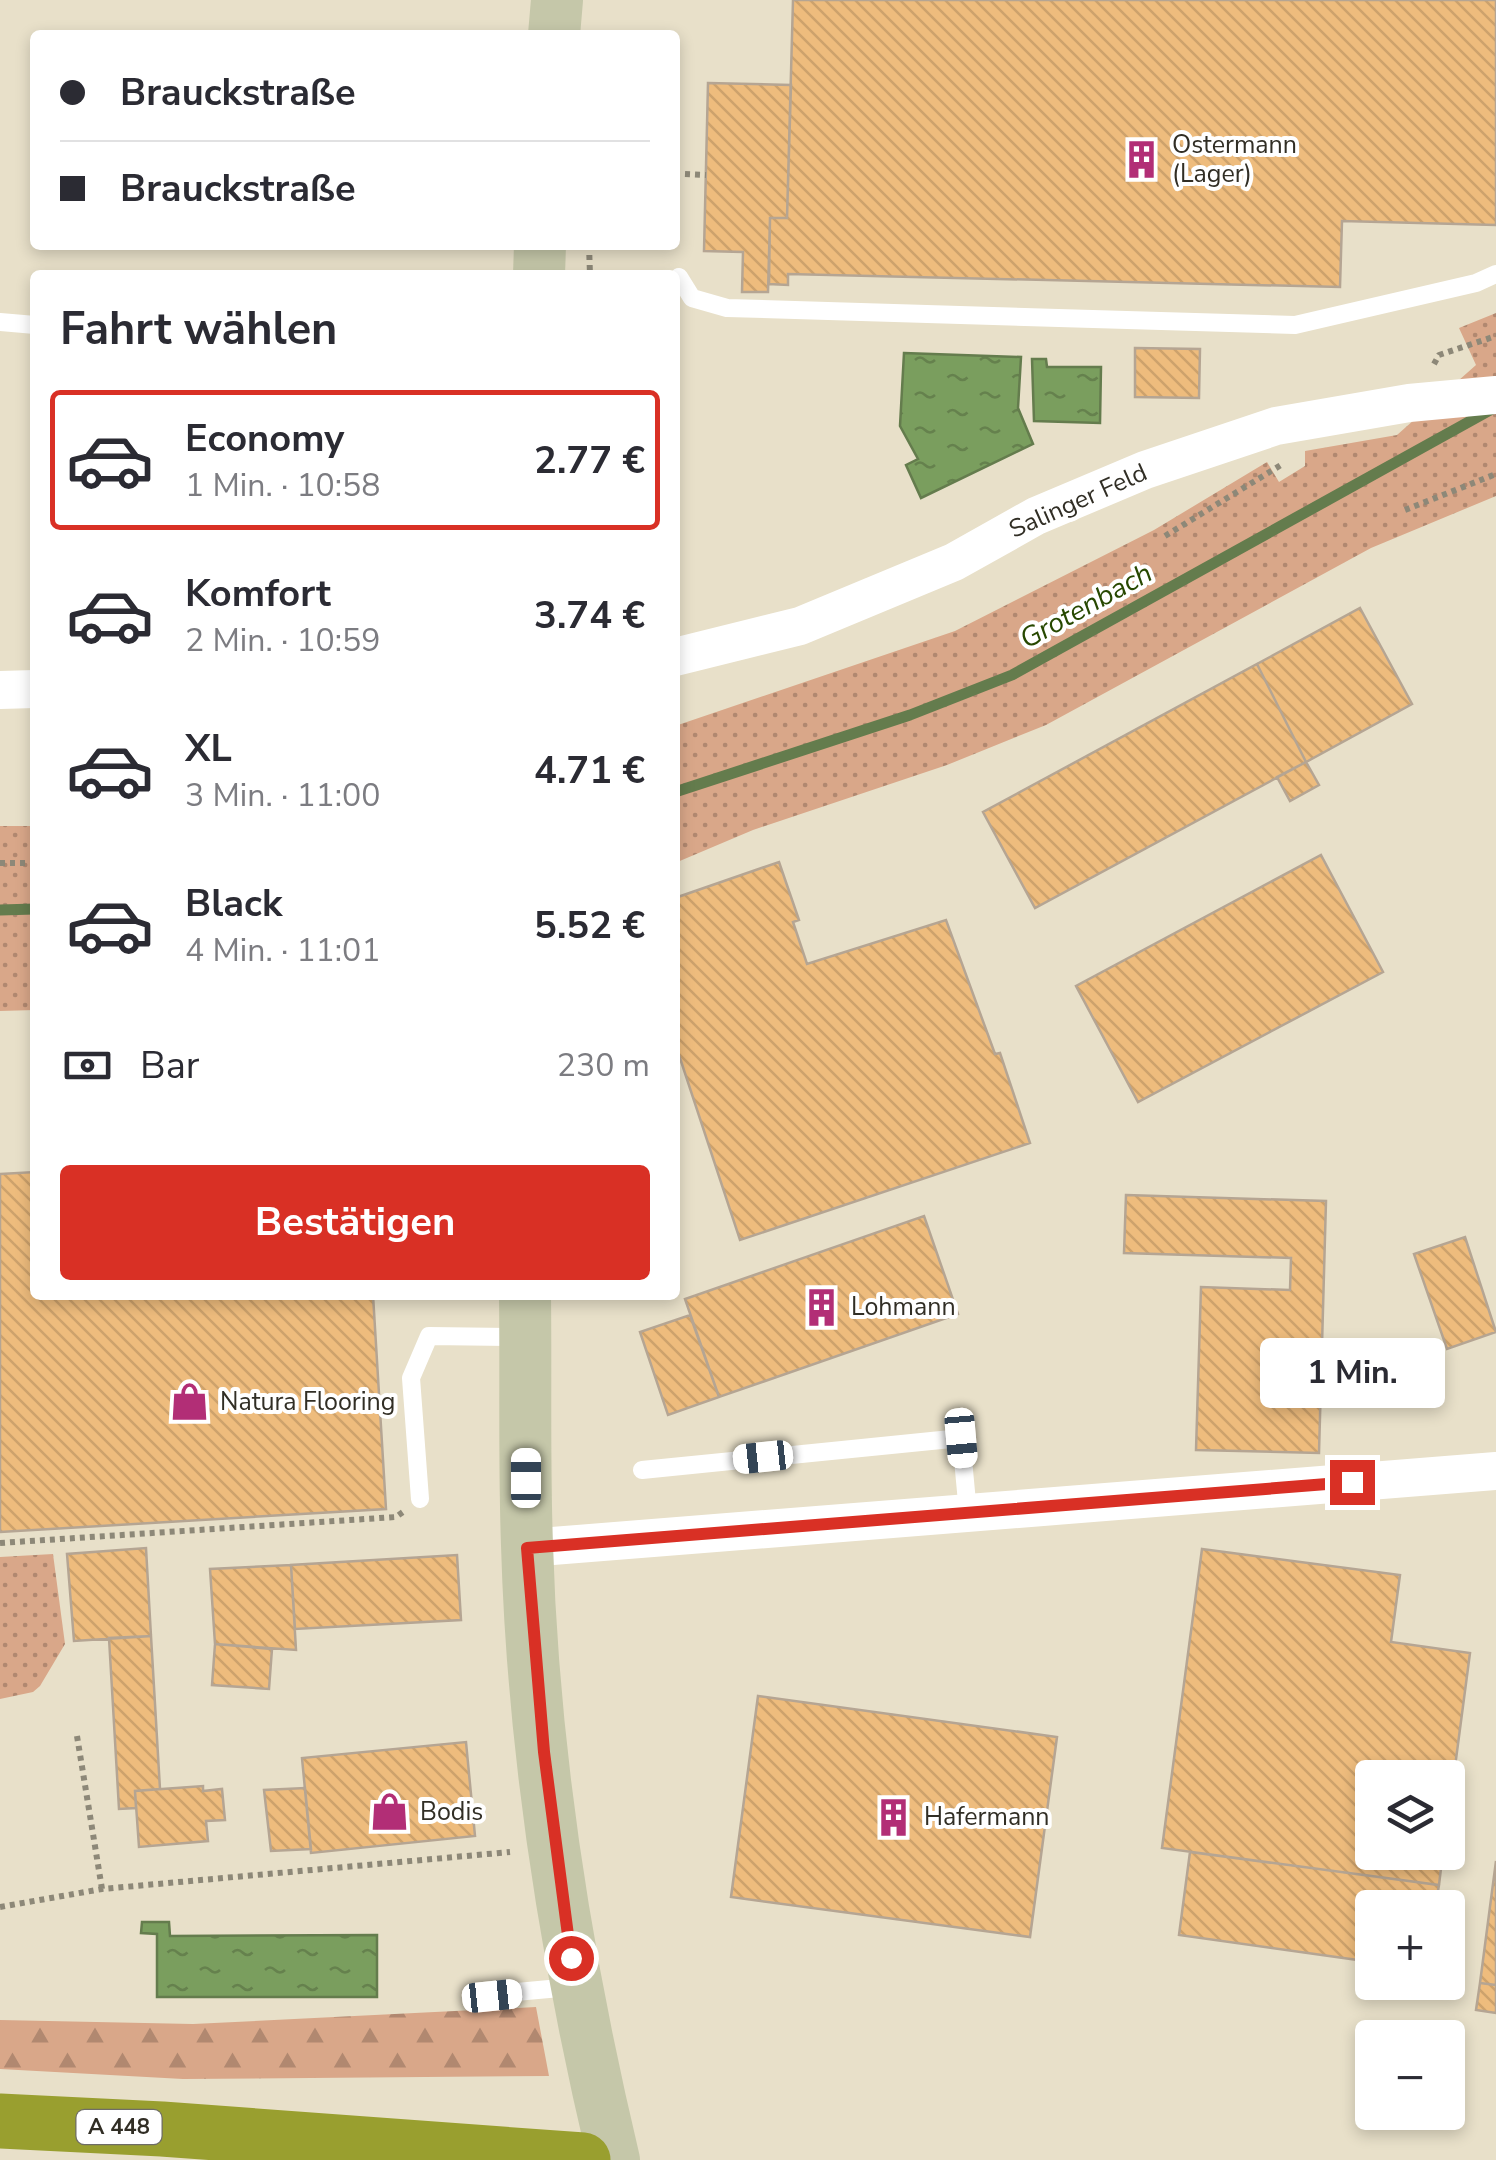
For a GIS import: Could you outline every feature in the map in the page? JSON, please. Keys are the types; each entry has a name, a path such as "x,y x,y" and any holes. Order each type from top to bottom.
{"highway":[{"name":"A 448","path":"0,2122 162,2128 583,2160"}],"street":[{"path":"554,30 557,0"},
{"name":"Salinger Feld","path":"680,656 800,626 954,562 1036,516 1145,470 1276,426 1436,400 1496,395"},
{"path":"0,690 30,689"},
{"path":"525,1316 527,1548 537,1688 554,1848 576,1986 614,2160"},
{"path":"527,1548 1496,1471"}],"lane":[{"path":"680,279 692,298 727,308 1295,325 1476,283 1496,274"},
{"path":"0,322 30,325"},
{"path":"420,1499 412,1378 429,1336 525,1316"},
{"path":"642,1470 961,1438 968,1513"},
{"path":"472,1996 576,1986"}],"path":[{"path":"686,174 706,174"},
{"path":"1165,536 1284,463 1276,426"},
{"path":"1405,510 1496,474"},
{"path":"0,863 30,862"},
{"path":"0,1543 396,1517 420,1499"},
{"path":"77,1736 102,1889"},
{"path":"0,1907 102,1889 554,1848"}],"green space":[{"path":"1496,313 1496,496 1371,548 1046,725 947,765 753,830 680,861 680,724 955,631 1154,530 1267,462 1279,482 1305,466 1305,451 1397,435 1476,365 1459,328"},
{"path":"0,826 30,826 30,1010 0,1011"},
{"path":"53,1554 65,1644 33,1692 0,1699 0,1557"},
{"path":"536,2007 549,2076 183,2079 0,2069 0,2020 193,2024"}],"water":[{"path":"904,353 1021,357 1018,408 1033,444 921,498 906,465 918,459 900,426"},
{"path":"1032,359 1046,359 1047,367 1101,367 1100,423 1034,421"},
{"path":"142,1922 169,1922 170,1936 377,1935 377,1997 157,1997 157,1934 141,1933"}],"building":[{"name":"Ostermann (Lager)","path":"793,0 1496,0 1496,225 1342,221 1340,287 788,274 788,285 769,284 770,218 787,218"},
{"path":"708,83 791,85 787,218 770,218 768,292 742,292 743,252 704,251"},
{"path":"1135,348 1200,349 1199,398 1135,397"},
{"path":"1360,608 1412,704 1306,762 1257,664"},
{"path":"1257,664 1306,762 1035,908 983,812"},
{"path":"1306,762 1319,785 1290,801 1277,777"},
{"path":"1321,855 1383,972 1138,1102 1076,986"},
{"path":"779,862 799,920 793,922 807,964 946,920 995,1054 1000,1053 1030,1143 740,1240 680,1058 680,896"},
{"name":"Natura Flooring","path":"30,1172 30,1300 373,1300 386,1509 0,1532 0,1174"},
{"path":"1126,1195 1326,1201 1319,1453 1196,1450 1201,1287 1290,1290 1291,1258 1124,1253"},
{"name":"Lohmann","path":"924,1216 958,1314 719,1397 685,1299"},
{"path":"1465,1237 1496,1332 1447,1349 1414,1254"},
{"path":"690,1315 719,1397 668,1415 640,1332"},
{"path":"146,1548 151,1636 74,1641 67,1554"},
{"path":"1202,1549 1400,1575 1391,1642 1470,1653 1456,1760 1355,1760 1355,1870 1441,1870 1439,1885 1162,1848"},
{"path":"457,1555 461,1620 295,1629 291,1565"},
{"path":"291,1565 296,1650 215,1644 210,1569"},
{"path":"151,1636 160,1789 135,1791 136,1808 119,1809 109,1638"},
{"path":"215,1644 272,1649 269,1689 212,1685"},
{"name":"Hafermann","path":"758,1696 1057,1737 1030,1937 731,1897"},
{"name":"Bodis","path":"466,1742 475,1836 311,1853 302,1758"},
{"path":"203,1786 203,1791 222,1789 225,1820 206,1821 208,1841 139,1847 135,1791"},
{"path":"305,1788 311,1849 271,1851 264,1790"},
{"path":"1190,1852 1439,1885 1438,1890 1355,1890 1355,1960 1179,1935"},
{"path":"1496,1861 1496,1985 1480,1983"},
{"path":"1480,1983 1496,1985 1496,2013 1476,2010"}],"waterway":[{"name":"Grotenbach","path":"680,790 910,715 1012,675 1492,409"},
{"name":"Grotenbach","path":"0,910 30,909"}],"place":[{"name":"Ostermann (Lager)","path":"1142,159"},
{"name":"Lohmann","path":"821,1307"},
{"name":"Natura Flooring","path":"190,1402"},
{"name":"Bodis","path":"390,1812"},
{"name":"Hafermann","path":"894,1817"}],"route":[{"path":"571,1958 554,1848 527,1548 1352,1482"}]}
